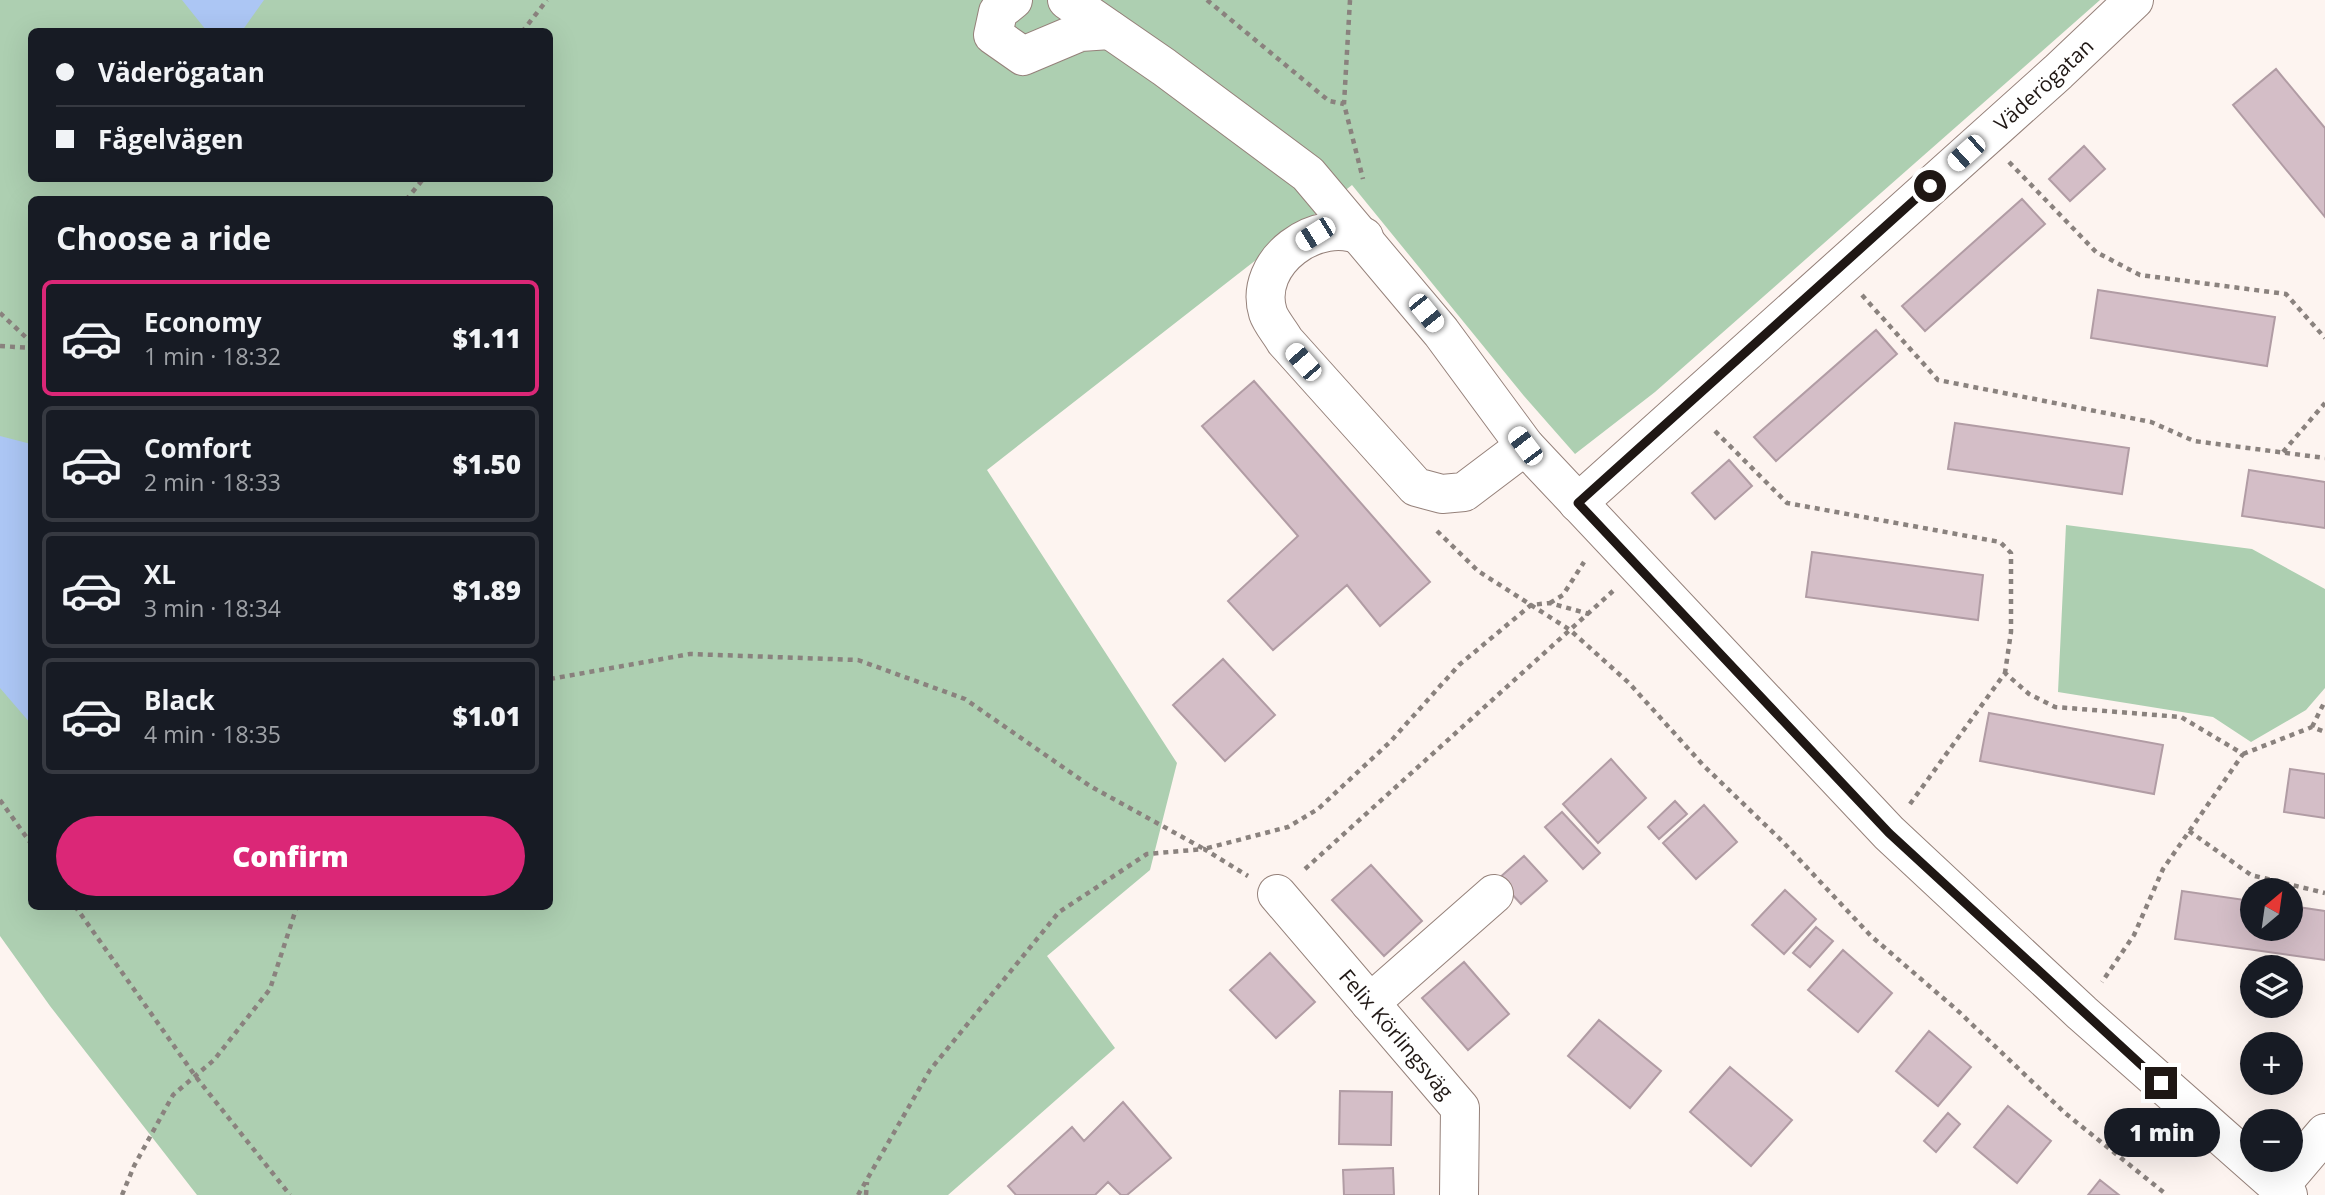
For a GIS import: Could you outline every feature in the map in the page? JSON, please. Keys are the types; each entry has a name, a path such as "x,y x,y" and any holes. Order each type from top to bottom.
{"street":[{"path":"1013,0 998,12 993,35 1023,55 1080,32 1110,30"},
{"path":"1067,0 1308,174 1364,237 1441,332 1525,446 1889,833 2082,1013 2284,1191 2325,1133"},
{"name":"Väderögatan","path":"1587,512 1838,268 2134,0"},
{"path":"1364,237 1334,229 1315,234 1286,252 1268,283 1267,298 1268,313 1285,341 1416,487 1442,494 1464,492 1525,446"},
{"name":"Felix Körlingsväg","path":"1277,894 1460,1108 1459,1195"},
{"path":"1370,1003 1494,894"}],"path":[{"path":"525,28 547,0"},
{"path":"1207,0 1329,101 1345,104"},
{"path":"1350,0 1345,104 1365,189 1369,220 1364,237"},
{"path":"1984,136 2096,252 2140,275 2286,294 2325,338"},
{"path":"409,196 421,182"},
{"path":"1838,268 1938,380 2151,422 2194,441 2325,458"},
{"path":"0,313 28,342"},
{"path":"0,346 28,346"},
{"path":"2282,453 2325,402"},
{"path":"1709,425 1787,503 2000,542 2011,553 2011,632 2005,673 1902,816"},
{"path":"1550,603 1563,595 1586,557 1587,512"},
{"path":"1436,530 1478,570 1570,630 1629,683 1703,765 1783,842 1871,936 1957,1010 2065,1113 2166,1195"},
{"path":"553,677 690,654 858,660 965,699 1090,786 1204,849 1277,894 1639,568"},
{"path":"858,1195 930,1070 1059,912 1147,854 1204,849 1288,827 1318,809 1390,741 1459,665 1531,605 1550,603 1589,614"},
{"path":"2005,673 2029,694 2055,708 2181,716 2243,754"},
{"path":"2101,985 2134,935 2163,869 2243,754 2312,727 2325,701"},
{"path":"2312,727 2325,732"},
{"path":"0,800 28,839"},
{"path":"2189,831 2250,875 2325,893"},
{"path":"78,910 196,1077 290,1195"},
{"path":"122,1195 134,1166 173,1095 214,1060 270,989 296,910"},
{"path":"866,1195 867,1178"}],"green space":[{"path":"0,0 2100,0 1655,392 1575,454 1524,396 1352,185 987,470 1177,763 1150,870 1047,956 1115,1048 948,1195 197,1195 50,1006 0,936"},
{"path":"2066,525 2252,549 2325,589 2325,688 2306,710 2251,742 2213,717 2058,692"}],"water":[{"path":"182,0 264,0 244,28 204,28"},
{"path":"0,436 28,443 28,721 0,688"}],"building":[{"path":"2276,69 2325,128 2325,217 2233,105"},
{"path":"2084,146 2105,169 2070,201 2049,179"},
{"path":"2022,199 2045,224 1925,331 1902,306"},
{"path":"2098,290 2275,317 2267,366 2091,338"},
{"path":"1876,330 1897,354 1776,461 1754,437"},
{"path":"1254,381 1430,582 1380,626 1347,585 1273,650 1228,601 1298,536 1202,426"},
{"path":"1955,423 2129,448 2122,494 1948,469"},
{"path":"1729,460 1752,486 1715,519 1692,493"},
{"path":"2249,470 2325,482 2325,528 2242,516"},
{"path":"1812,552 1983,575 1978,620 1806,597"},
{"path":"1223,659 1275,715 1225,761 1173,705"},
{"path":"1989,713 2163,745 2154,794 1980,761"},
{"path":"1611,759 1646,798 1598,843 1563,804"},
{"path":"2290,769 2325,774 2325,818 2284,812"},
{"path":"1675,801 1687,814 1659,839 1648,827"},
{"path":"1704,805 1737,842 1696,879 1663,843"},
{"path":"1562,812 1600,853 1583,869 1545,827"},
{"path":"1524,856 1547,881 1521,904 1498,879"},
{"path":"1371,865 1422,921 1384,956 1332,900"},
{"path":"1785,890 1816,919 1784,954 1752,925"},
{"path":"2182,891 2240,899 2240,942 2303,942 2303,908 2325,911 2325,960 2175,939"},
{"path":"1816,927 1833,941 1810,967 1793,953"},
{"path":"1843,950 1892,993 1858,1032 1808,990"},
{"path":"1270,953 1315,1002 1276,1038 1230,990"},
{"path":"1464,962 1509,1014 1468,1050 1422,998"},
{"path":"1599,1020 1661,1071 1630,1108 1568,1056"},
{"path":"1929,1031 1971,1067 1938,1106 1896,1071"},
{"path":"1730,1067 1792,1120 1751,1166 1690,1112"},
{"path":"1340,1091 1392,1092 1391,1145 1339,1144"},
{"path":"1123,1102 1171,1158 1127,1195 1121,1195 1108,1182 1095,1195 1016,1195 1008,1186 1072,1127 1084,1141"},
{"path":"2008,1106 2051,1141 2017,1183 1974,1147"},
{"path":"1948,1113 1960,1124 1936,1152 1924,1141"},
{"path":"1393,1168 1394,1195 1344,1195 1343,1170"},
{"path":"2100,1180 2119,1195 2088,1195"}],"route":[{"path":"1930,186 1578,503 1889,833 2161,1083"}]}
